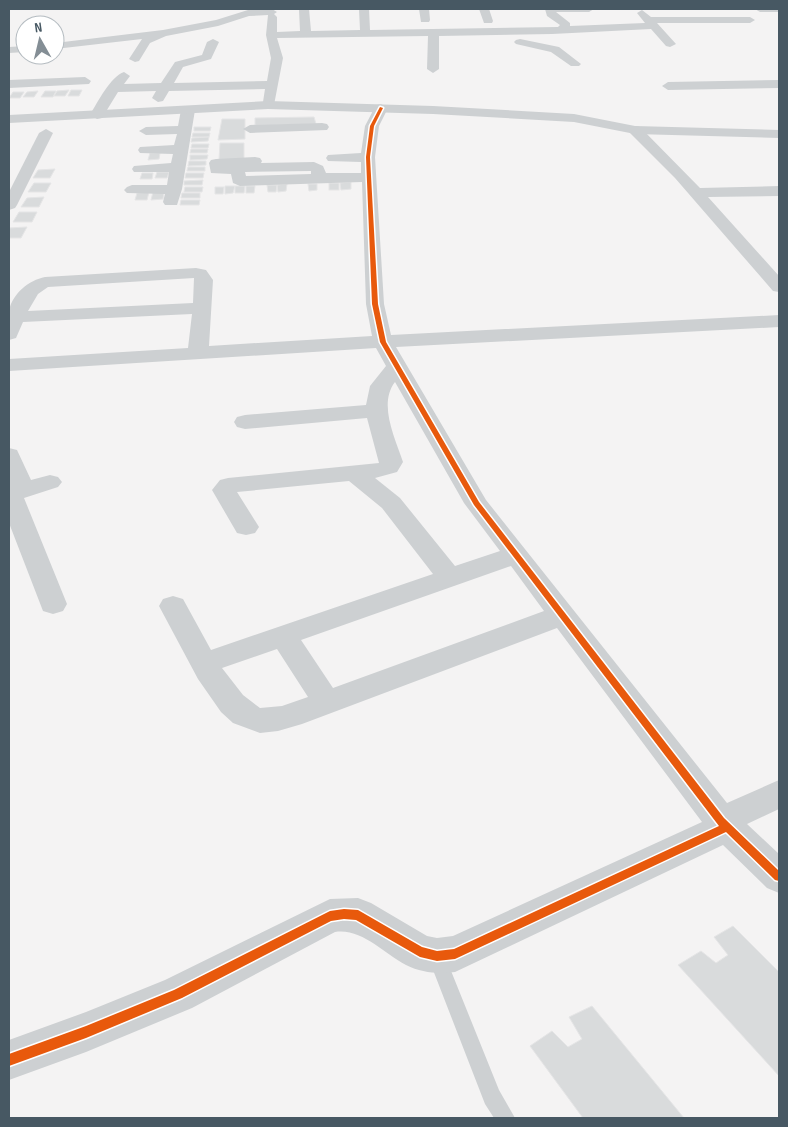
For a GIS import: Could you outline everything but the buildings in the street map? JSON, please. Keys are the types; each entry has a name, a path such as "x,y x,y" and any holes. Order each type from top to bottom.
{"street":[{"path":"304,9 306,34"},
{"path":"364,9 365,33"},
{"path":"424,9 425,20"},
{"path":"484,9 488,21"},
{"path":"560,30 566,25 551,14 550,9 589,9"},
{"path":"638,9 670,44"},
{"path":"698,9 706,19"},
{"path":"760,9 779,9"},
{"path":"65,45 130,38 218,24 248,13 272,10 268,31 277,58 268,105"},
{"path":"268,31 306,34 365,33 469,36 706,19 750,20"},
{"path":"197,27 234,28"},
{"path":"135,59 146,41 163,33"},
{"path":"65,37 109,35 130,38"},
{"path":"433,69 434,36"},
{"path":"469,36 537,44 555,49 575,64"},
{"path":"151,112 164,87 181,64 208,56 213,42"},
{"path":"97,115 113,88 128,72"},
{"path":"9,84 84,82"},
{"path":"668,86 779,84"},
{"path":"113,88 272,85"},
{"path":"205,109 211,86"},
{"path":"9,119 268,105 381,108 574,118 635,130 779,134"},
{"path":"318,142 328,107"},
{"path":"381,108 372,126 368,157 368,177 375,304 383,342 476,503 724,824 779,877"},
{"path":"132,190 172,196 188,110"},
{"path":"322,127 250,124 244,163 238,178 240,180 368,177"},
{"path":"146,132 185,130"},
{"path":"635,130 696,193 779,287"},
{"path":"9,204 28,171 46,133"},
{"path":"145,150 182,149"},
{"path":"244,163 216,170 216,163 368,157"},
{"path":"139,170 178,167"},
{"path":"9,171 28,171"},
{"path":"696,193 779,191"},
{"path":"12,325 26,295 32,288 45,282 189,273 200,274 204,280 198,353"},
{"path":"12,325 201,308"},
{"path":"9,364 519,333 779,320"},
{"path":"246,527 225,493 224,490 228,485 379,471 391,465 376,411 381,386 397,366"},
{"path":"245,422 376,411"},
{"path":"9,455 14,493 53,604"},
{"path":"354,473 391,503 450,578"},
{"path":"14,493 50,482"},
{"path":"204,663 516,555"},
{"path":"173,606 213,679 225,695 246,716 255,720 274,720 291,716 562,615"},
{"path":"283,636 327,703"},
{"path":"9,1060 86,1032 178,994 330,916 358,914 420,952 436,956 455,954 724,824 779,794"}],"lane":[{"path":"436,956 492,1097 505,1118"}],"cycle path":[{"path":"381,108 372,126 368,157 375,304 383,342 476,503 721,821 779,877"},
{"path":"9,1060 86,1032 178,994 330,916 358,915 420,952 437,956 455,954 726,827"}]}
